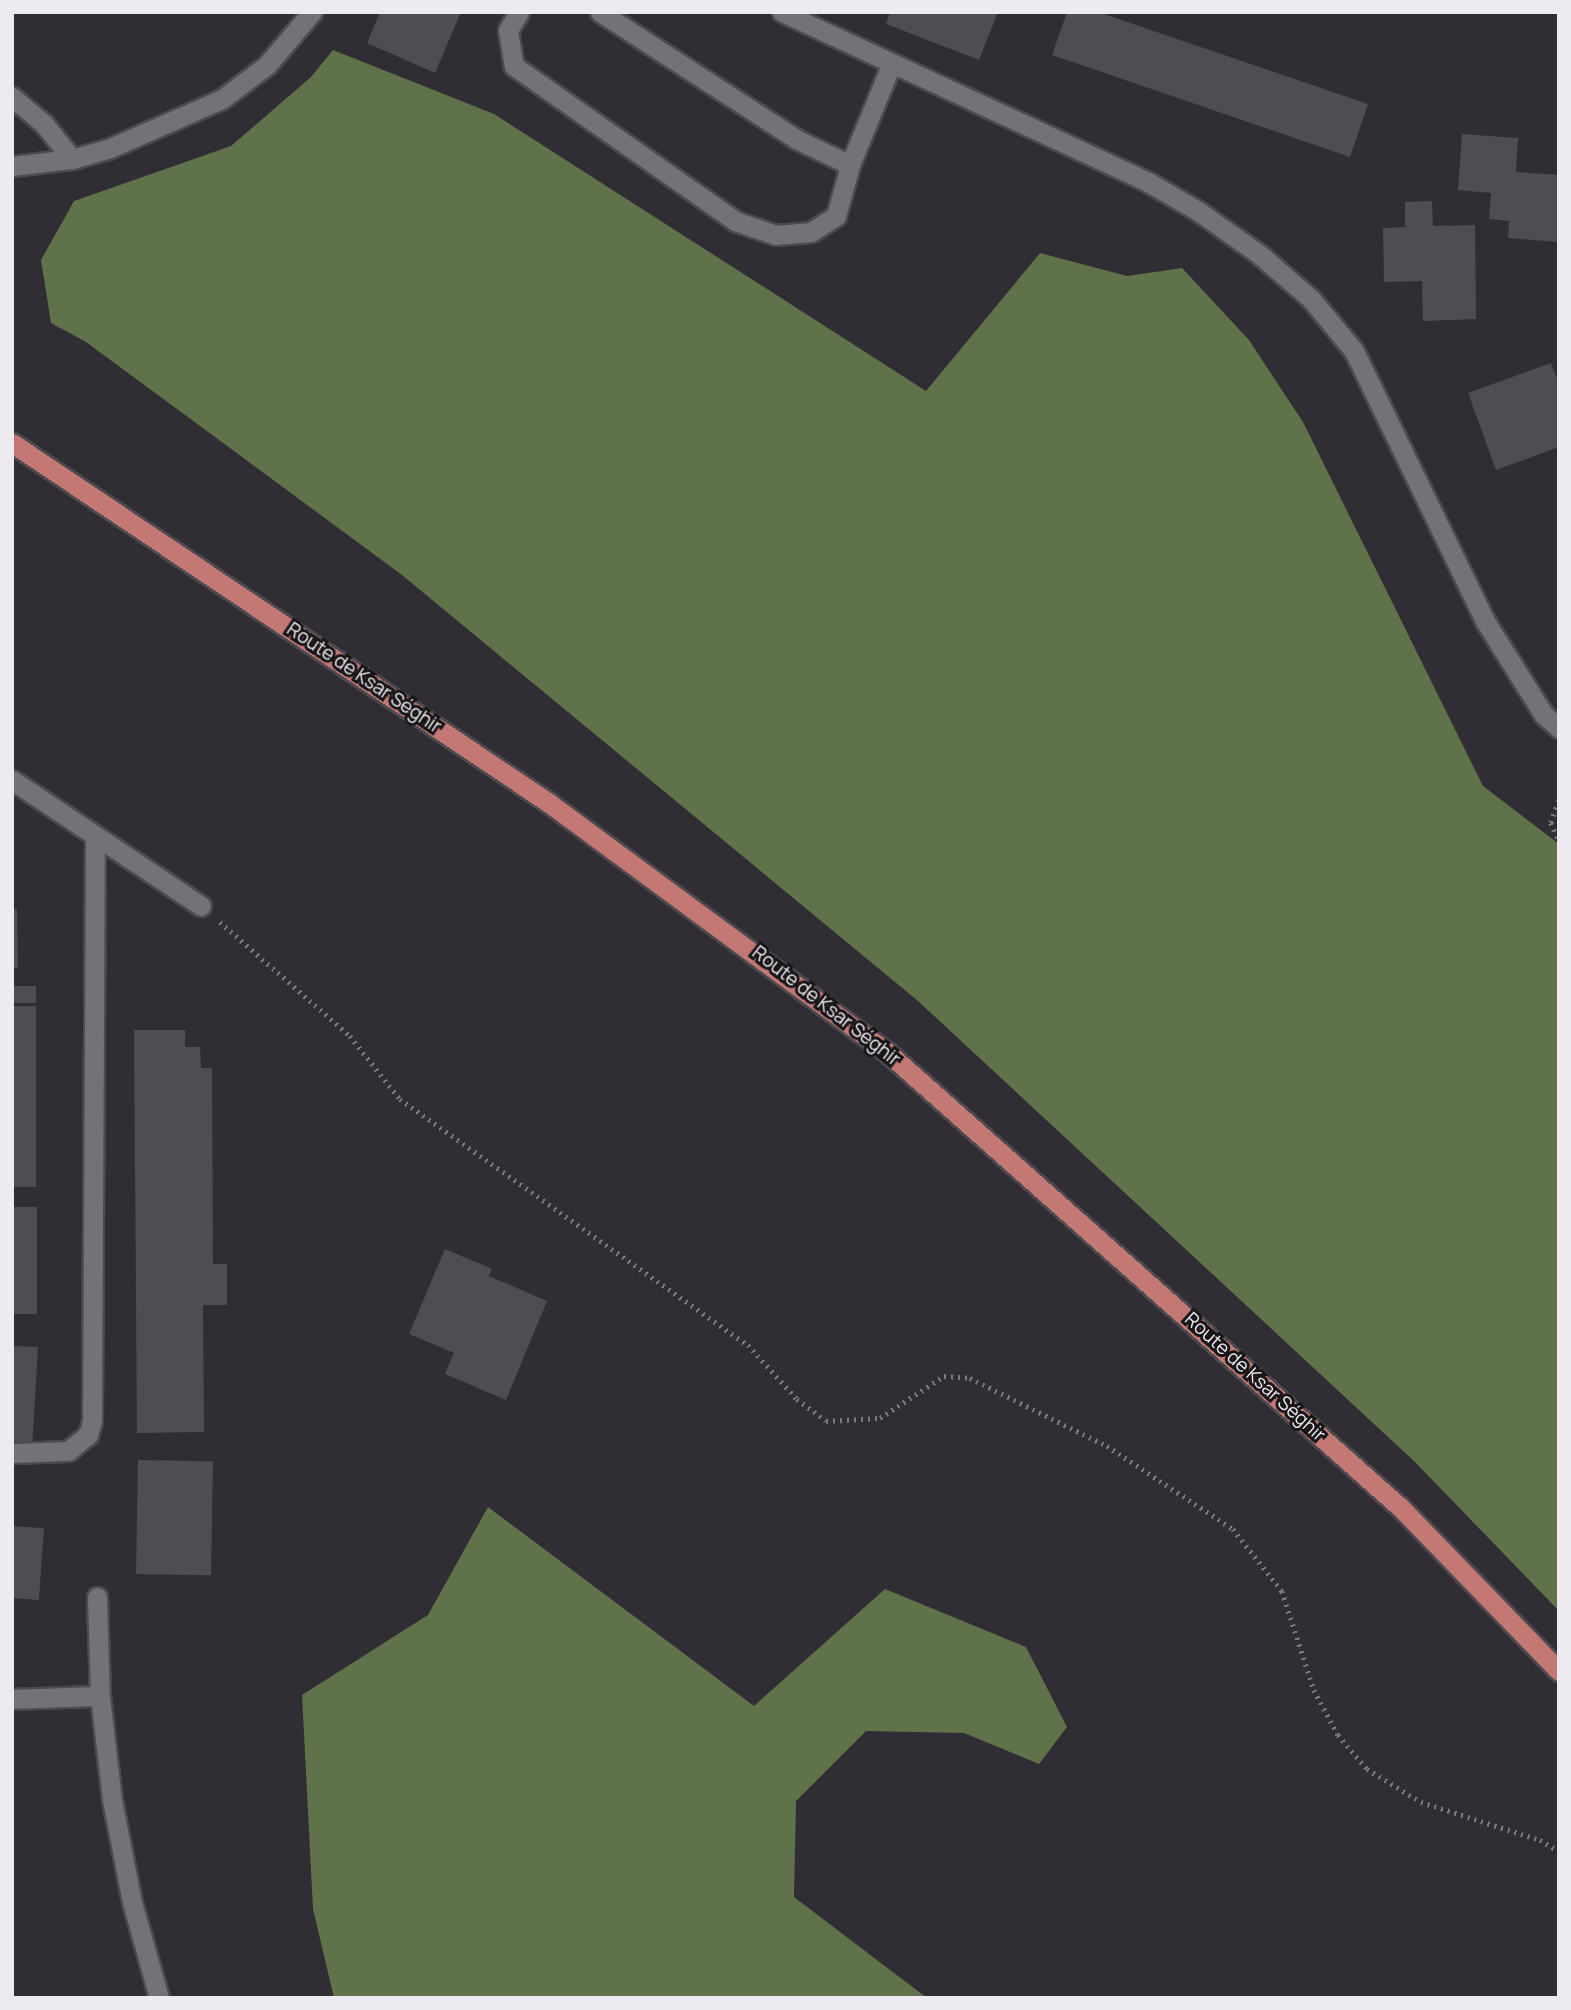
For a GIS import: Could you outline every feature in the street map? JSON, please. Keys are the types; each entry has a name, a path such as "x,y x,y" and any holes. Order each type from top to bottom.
{"main road":[{"name":"Route de Ksar Séghir","path":"12,443 549,803 887,1052 1401,1508 1559,1671"}],"street":[{"path":"12,166 72,159 160,130 222,99 267,65 312,12"},
{"path":"519,12 508,30 514,66 735,221 776,235 811,232 836,216 850,165 891,65"},
{"path":"600,12 796,139 850,165"},
{"path":"782,12 891,65 1087,153 1198,211 1311,299 1354,351 1485,621 1544,715 1559,728"},
{"path":"12,97 44,124 72,159"},
{"path":"12,780 201,906"},
{"path":"12,1453 68,1451 88,1435 92,1421 96,836"},
{"path":"97,1597 100,1696 111,1800 132,1902 159,1998"},
{"path":"12,1699 100,1696"}],"path":[{"path":"1559,801 1551,823 1559,841"},
{"path":"201,906 350,1036 400,1099 748,1345 797,1399 827,1421 880,1418 944,1376 970,1378 1107,1446 1233,1529 1282,1591 1314,1690 1338,1735 1367,1769 1421,1802 1539,1840 1559,1851"}],"green space":[{"path":"333,50 494,114 926,391 1040,253 1127,276 1182,268 1249,340 1303,422 1483,786 1559,844 1559,1611 1415,1462 918,1001 402,575 86,342 51,323 41,260 74,201 231,146 311,77"},
{"path":"488,1507 754,1706 885,1589 1026,1647 1067,1727 1039,1764 964,1733 866,1731 796,1801 794,1897 927,1998 334,1998 313,1909 302,1695 428,1615"}],"building":[{"path":"380,12 461,12 435,73 367,43"},
{"path":"890,12 998,12 979,60 886,24"},
{"path":"1067,12 1098,12 1368,104 1350,157 1052,55"},
{"path":"1462,134 1518,138 1516,172 1559,175 1558,242 1508,238 1509,221 1489,219 1491,193 1458,190"},
{"path":"1432,201 1433,226 1475,225 1476,319 1423,321 1422,281 1384,282 1383,228 1405,227 1405,202"},
{"path":"1551,363 1559,384 1559,447 1496,470 1468,393"},
{"path":"12,909 17,909 18,968 12,968"},
{"path":"12,986 36,986 36,1003 12,1003"},
{"path":"12,1006 36,1006 36,1187 12,1187"},
{"path":"134,1030 185,1030 185,1047 200,1047 201,1068 212,1068 213,1264 227,1264 227,1305 203,1305 204,1432 137,1433"},
{"path":"12,1207 37,1207 37,1314 12,1314"},
{"path":"445,1249 492,1269 489,1276 547,1301 506,1400 445,1374 454,1353 409,1334"},
{"path":"12,1346 38,1347 32,1449 12,1448"},
{"path":"138,1460 213,1461 211,1575 136,1574"},
{"path":"12,1526 44,1528 39,1600 12,1598"}]}
